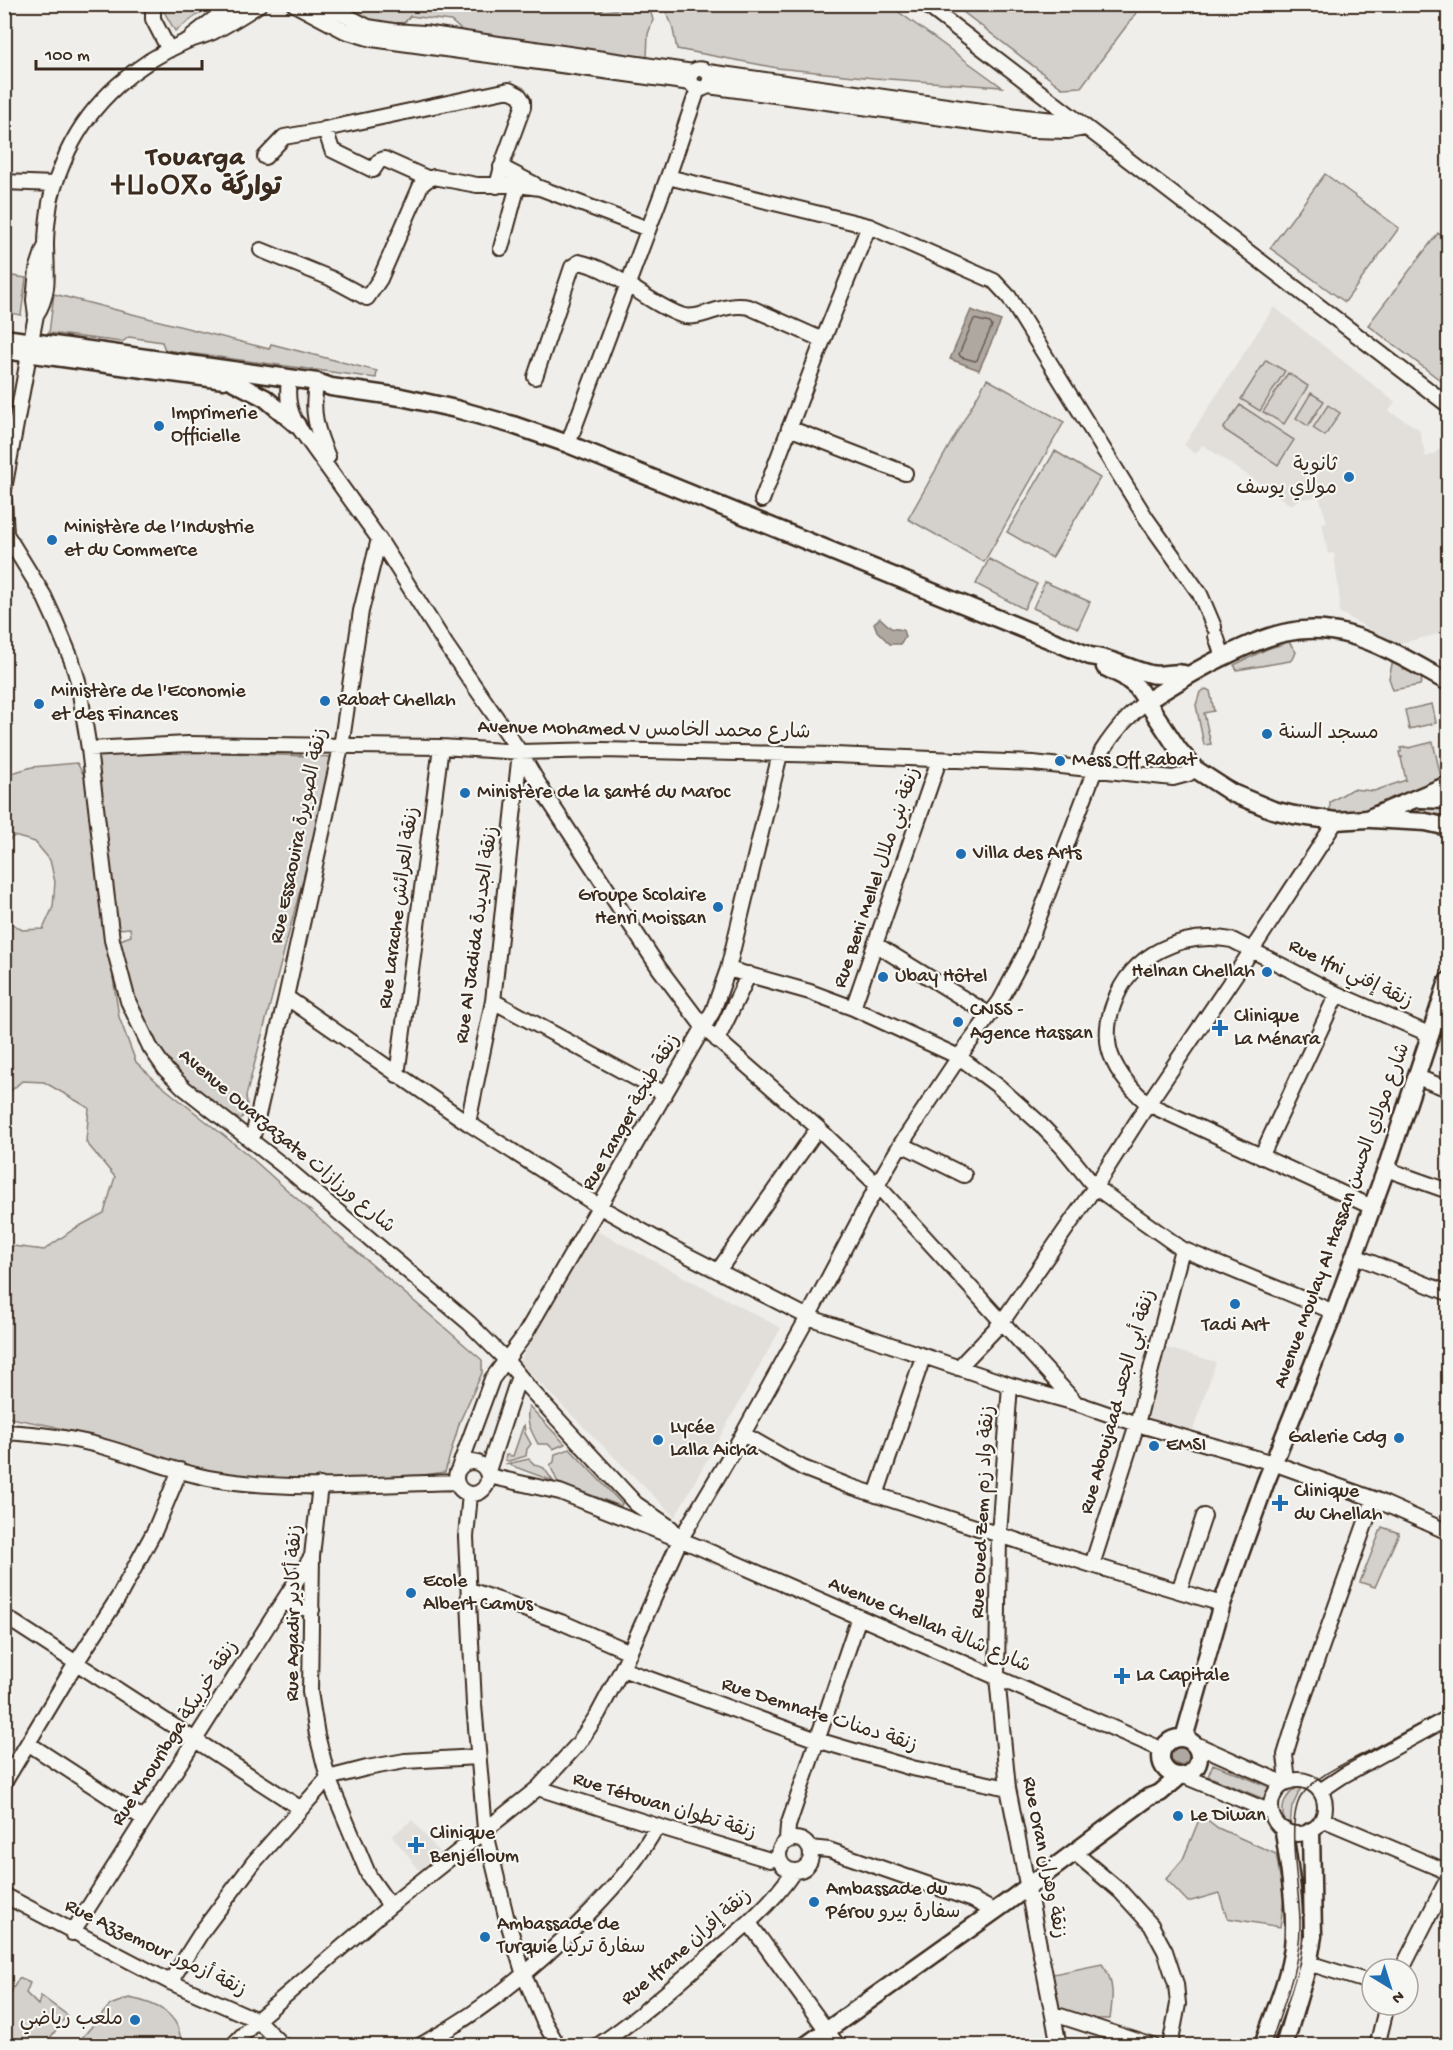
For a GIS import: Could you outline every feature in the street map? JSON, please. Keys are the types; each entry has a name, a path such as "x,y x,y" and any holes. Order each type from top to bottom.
{"main road":[{"path":"4,338 30,347 234,382 289,383"},
{"path":"4,350 30,347 401,397 456,409 568,444 1090,656 1109,659 1151,674 1183,673 1187,675"},
{"path":"234,382 265,398 297,425"},
{"path":"1147,700 1187,675 1259,639 1292,630 1326,630 1350,635 1374,644 1449,682"},
{"path":"1090,656 1130,681 1147,700 1178,749 1195,769 1232,793 1294,815 1336,821 1367,819 1426,822 1449,827"},
{"path":"1367,819 1449,785"},
{"path":"1417,799 1449,800"},
{"name":"Avenue Moulay Al Hassan شارع مولاي الحسن","path":"1189,1741 1222,1604 1273,1463 1355,1256 1449,981"},
{"path":"805,2046 1075,1853 1149,1797 1160,1793 1177,1774 1195,1769 1199,1760 1198,1751 1189,1741 1171,1740 1162,1750 1162,1763 1177,1774"},
{"path":"1284,2046 1308,1965 1313,1936 1316,1825"},
{"path":"1263,2046 1293,1949 1293,1912 1284,1831"}],"street":[{"path":"153,4 153,19 169,50"},
{"path":"189,40 193,34 233,4"},
{"path":"4,489 36,315 34,300 37,270 46,245 54,184 75,138 100,103 128,76 169,50 211,33 260,4"},
{"path":"294,4 345,30 372,39 699,80 1041,119 1055,120 1071,117"},
{"path":"324,4 368,27 424,33 699,80 1031,129 1068,131 1085,128"},
{"path":"925,4 1449,405"},
{"path":"568,444 668,177 699,80"},
{"path":"265,156 284,137 509,90 519,95 523,101 523,107 501,167 497,186"},
{"path":"324,130 332,150 373,170 379,161 384,159 429,179"},
{"path":"501,167 540,188 648,229"},
{"path":"261,250 330,278 367,298 380,279 421,185 429,179 434,177 477,185 518,185 540,188"},
{"path":"668,177 869,226 994,280 1002,288 1146,518 1200,594 1223,657"},
{"path":"4,182 54,184"},
{"path":"501,248 518,185"},
{"path":"762,500 869,226"},
{"path":"535,377 574,264 582,262 628,283 639,293 682,315 697,316 726,306 738,305 749,307 823,340"},
{"path":"289,383 289,408 297,425 379,538 446,645 520,752 544,793 659,968 704,1028 818,1128 877,1185 1076,1403"},
{"path":"321,386 314,409 316,426 334,476"},
{"path":"789,428 905,473"},
{"name":"Avenue Ouarzazate شارع ورزازات","path":"4,500 6,534 44,596 72,661 78,681 89,749 112,940 128,1001 143,1035 166,1070 193,1096 252,1140 449,1306 506,1360 636,1504 671,1528 680,1540"},
{"name":"Rue Essaouira زنقة الصويرة","path":"252,1140 286,997 340,747 361,611 379,538"},
{"path":"232,2046 257,2020 390,1906 538,1788 573,1750 590,1727 622,1669 680,1540 743,1434 808,1317 877,1185 958,1056 1011,984 1025,954 1102,751 1114,732 1129,715 1147,700"},
{"name":"Avenue Mohamed V شارع محمد الخامس","path":"89,749 188,744 441,747 520,752 602,750 780,754 1033,763 1173,778 1181,777 1195,769"},
{"name":"Rue Larache زنقة العرائش","path":"397,1075 441,747"},
{"name":"Rue Al Jadida زنقة الجديدة","path":"468,1123 493,1001 520,752"},
{"name":"Rue Tanger زنقة طنجة","path":"458,1475 492,1379 524,1336 713,1011 728,969 780,754"},
{"name":"Rue Beni Mellel زنقة بني ملال","path":"853,1008 939,760"},
{"path":"958,1368 1002,1322 1095,1187 1336,821"},
{"name":"Rue Ifni زنقة إفني","path":"1148,1104 1127,1083 1109,1049 1107,1027 1116,995 1126,980 1142,961 1176,942 1217,938 1232,940 1337,994 1431,1035"},
{"path":"875,944 990,1015"},
{"path":"728,969 810,992 853,1008 958,1056 998,1086 1037,1121 1095,1187 1182,1249 1334,1312"},
{"path":"717,1040 749,974"},
{"path":"1261,1157 1337,994"},
{"path":"286,997 468,1123 600,1207 671,1247 808,1317 1010,1385 1273,1463 1374,1499 1449,1532"},
{"path":"493,1001 665,1094"},
{"path":"1417,1077 1449,1089"},
{"path":"1148,1104 1372,1207"},
{"path":"718,1271 818,1128"},
{"path":"901,1144 964,1175"},
{"path":"1386,1169 1449,1191"},
{"name":"Rue Aboujaad زنقة أبي الجعد","path":"1092,1565 1137,1424 1182,1249"},
{"path":"1355,1256 1449,1293"},
{"path":"876,1495 923,1357"},
{"path":"458,1475 461,1490 470,1494 482,1491 489,1482 488,1473 519,1376"},
{"name":"Rue Oued Zem زنقة واد زم","path":"997,1677 999,1535 1010,1385"},
{"path":"4,1432 54,1436 80,1441 210,1478 258,1484 320,1485 458,1475 471,1461 483,1465 488,1473"},
{"path":"743,1434 803,1468 876,1495 1092,1565 1222,1604"},
{"path":"4,1783 118,1598 155,1530 180,1470"},
{"name":"Avenue Chellah شارع شالة","path":"488,1473 560,1492 680,1540 1162,1750"},
{"name":"Rue Agadir زنقة أكادير","path":"320,1485 312,1556 310,1692 317,1735 328,1778 369,1876 390,1906"},
{"path":"470,1494 466,1528 478,1756 486,1829 506,1916 524,1975 543,2020 558,2046"},
{"path":"1286,1783 1285,1755 1296,1719 1374,1499"},
{"path":"1179,1591 1204,1516"},
{"name":"Rue Khouribga زنقة خريبكة","path":"72,1932 312,1556"},
{"path":"470,1590 561,1622 630,1652"},
{"path":"283,1603 312,1610"},
{"path":"4,1616 197,1739 300,1808"},
{"path":"787,1840 800,1839 810,1848 811,1859 799,1870 794,1871 784,1867 779,1858 781,1847 787,1840 788,1826 859,1617"},
{"name":"Rue Demnate زنقة دمنات","path":"622,1669 817,1740 912,1768 1008,1788"},
{"name":"Rue Oran زنقة وهران","path":"997,1677 1008,1788 1059,2046"},
{"path":"1320,1791 1344,1775 1449,1718"},
{"path":"1189,1741 1286,1783"},
{"path":"28,1744 144,1820"},
{"path":"170,1983 203,1930 254,1862 328,1778 386,1764 420,1759 478,1756"},
{"path":"1177,1774 1271,1812"},
{"path":"1307,1782 1320,1791 1324,1802 1316,1825 1301,1834 1284,1831 1276,1823 1271,1812 1273,1796 1286,1783 1307,1782"},
{"name":"Rue Tétouan زنقة تطوان","path":"538,1788 770,1860 779,1858"},
{"path":"1316,1825 1449,1872"},
{"path":"419,2046 524,1975 572,1931 637,1861 657,1826"},
{"path":"810,1848 829,1850 885,1869 973,1900 994,1911"},
{"path":"1075,1853 1151,1925 1165,1951 1176,1984 1178,2004 1170,2046"},
{"name":"Rue Ifrane زنقة إفران","path":"597,2046 638,2017 749,1923 777,1894 794,1871"},
{"path":"1408,1957 1449,1878"},
{"name":"Rue Azzemour زنقة أزمور","path":"4,1895 170,1983 257,2020 283,2046"},
{"path":"749,1923 838,2046"},
{"path":"1308,1965 1360,1979"},
{"path":"1054,2014 1153,2046"},
{"path":"1377,2046 1384,2017"}],"shaded area":[{"path":"164,4 211,5 175,31 162,8"},
{"path":"580,4 604,11 649,6 653,20 648,34 647,58 466,34 451,21 410,16 404,23 370,23 339,5"},
{"path":"663,5 889,5 1002,87 874,78 777,68 677,49 672,25"},
{"path":"954,5 1142,5 1081,87 1062,88"},
{"path":"1325,174 1399,228 1345,302 1270,248"},
{"path":"1438,233 1448,241 1448,386 1368,325"},
{"path":"5,275 26,278 21,315 5,312"},
{"path":"54,294 269,349 271,344 377,371 376,378 165,350 162,342 129,337 122,342 49,333"},
{"name":"ثانوية مولاي يوسف","path":"1274,307 1395,402 1389,411 1419,429 1426,457 1434,454 1448,442 1448,632 1396,644 1339,612 1340,602 1334,553 1328,554 1322,523 1327,522 1319,497 1300,499 1291,505 1203,445 1195,454 1184,445"},
{"path":"1266,360 1285,371 1260,411 1241,399"},
{"path":"1288,373 1308,386 1284,424 1263,412"},
{"path":"987,379 1064,422 984,562 908,519"},
{"path":"1311,393 1324,401 1308,426 1296,418"},
{"path":"1240,405 1294,440 1278,465 1223,429"},
{"path":"1328,405 1340,413 1325,436 1313,428"},
{"path":"1055,451 1100,478 1052,558 1007,532"},
{"path":"989,559 1037,584 1024,609 976,584"},
{"path":"1045,582 1090,602 1078,628 1033,608"},
{"path":"1289,642 1296,652 1290,661 1237,670 1234,665 1267,649"},
{"path":"1393,660 1423,676 1420,685 1393,690 1389,678"},
{"path":"1206,689 1210,691 1214,711 1204,713 1211,744 1204,745 1196,705 1200,692"},
{"path":"1432,704 1436,723 1409,729 1405,710"},
{"path":"1433,742 1442,782 1381,807 1360,811 1330,812 1330,802 1352,789 1374,791 1406,780 1401,758 1403,757 1400,757 1399,752 1401,748"},
{"path":"100,748 335,757 246,1096 248,1112 240,1119 225,1113 147,1045 117,944 120,940 131,936 130,928 118,929 112,925 96,772"},
{"path":"77,763 86,779 93,845 119,1017 136,1062 158,1083 247,1154 482,1360 482,1373 460,1421 445,1472 410,1477 286,1480 239,1478 52,1426 5,1417 5,1245 44,1250 74,1229 104,1213 115,1177 86,1142 89,1108 44,1082 22,1081 5,1096 5,919 22,930 43,929 53,907 55,882 50,860 35,842 14,836 5,844 5,775 32,767"},
{"path":"1448,807 1448,820 1403,814 1428,808"},
{"name":"Lycée Lalla Aicha","path":"593,1229 781,1328 675,1517 519,1363"},
{"path":"1163,1347 1216,1362 1193,1430 1143,1416"},
{"path":"529,1406 565,1444 553,1449 548,1444 538,1444 528,1421"},
{"path":"524,1424 525,1433 531,1444 526,1456 505,1460 506,1455 513,1456"},
{"path":"570,1449 622,1504 621,1506 558,1483 550,1465 554,1462 555,1454"},
{"path":"529,1459 544,1468 553,1481 507,1464"},
{"path":"1382,1527 1399,1533 1375,1587 1360,1582"},
{"path":"1213,1764 1269,1787 1264,1799 1208,1776"},
{"path":"1297,1788 1301,1788 1292,1807 1290,1825 1284,1819 1283,1806 1290,1794"},
{"path":"1201,1815 1218,1828 1276,1854 1284,1898 1280,1927 1227,1918 1219,1893 1188,1902 1166,1879 1183,1859"},
{"name":"Clinique Benjelloum","path":"412,1820 441,1854 420,1871 392,1836"},
{"path":"1102,1964 1111,1983 1110,2019 1083,2019 1066,2015 1057,2002 1053,1974"},
{"path":"19,1978 30,1983 26,1993 38,2005 41,1996 67,2015 45,2045 5,2045 5,2003"},
{"name":"ملعب رياضي","path":"129,1998 149,2003 166,2012 177,2025 181,2045 76,2045 110,2005"}],"water":[{"path":"971,310 1001,321 979,370 950,359"},
{"path":"880,618 891,628 903,630 905,637 900,644 890,644 877,631 874,623"},
{"path":"1180,1747 1186,1750 1189,1756 1186,1762 1180,1765 1174,1762 1171,1756 1174,1750"}],"tram line":[{"path":"1270,2046 1290,1987 1297,1957 1300,1912 1294,1821 1302,1795 1316,1781 1333,1770 1448,1709"}],"place":[{"name":"Imprimerie Officielle","path":"159,426"},
{"name":"ثانوية مولاي يوسف","path":"1349,477"},
{"name":"Ministère de l’Industrie et du Commerce","path":"52,540"},
{"name":"Rabat Chellah","path":"325,701"},
{"name":"Ministère de l'Economie et des Finances","path":"39,704"},
{"name":"مسجد السنة","path":"1267,734"},
{"name":"Mess Off Rabat","path":"1060,761"},
{"name":"Ministère de la santé du Maroc","path":"465,793"},
{"name":"Villa des Arts","path":"961,854"},
{"name":"Groupe Scolaire Henri Moissan","path":"718,907"},
{"name":"Helnan Chellah","path":"1267,972"},
{"name":"Ubay Hôtel","path":"883,977"},
{"name":"CNSS - Agence Hassan","path":"958,1022"},
{"name":"Clinique La Ménara","path":"1220,1028"},
{"name":"Tadi Art","path":"1235,1304"},
{"name":"Galerie Cdg","path":"1399,1438"},
{"name":"Lycée Lalla Aicha","path":"658,1440"},
{"name":"EMSI","path":"1154,1446"},
{"name":"Clinique du Chellah","path":"1280,1503"},
{"name":"Ecole Albert Camus","path":"411,1593"},
{"name":"La Capitale","path":"1122,1676"},
{"name":"Le Diwan","path":"1178,1816"},
{"name":"Clinique Benjelloum","path":"416,1845"},
{"name":"Ambassade du Pérou سفارة بيرو","path":"814,1902"},
{"name":"Ambassade de Turquie سفارة تركيا","path":"485,1937"},
{"name":"ملعب رياضي","path":"135,2020"}],"district":[{"name":"Touarga ⵜⵡⴰⵔⴳⴰ توارگة","path":"196,174"}]}
